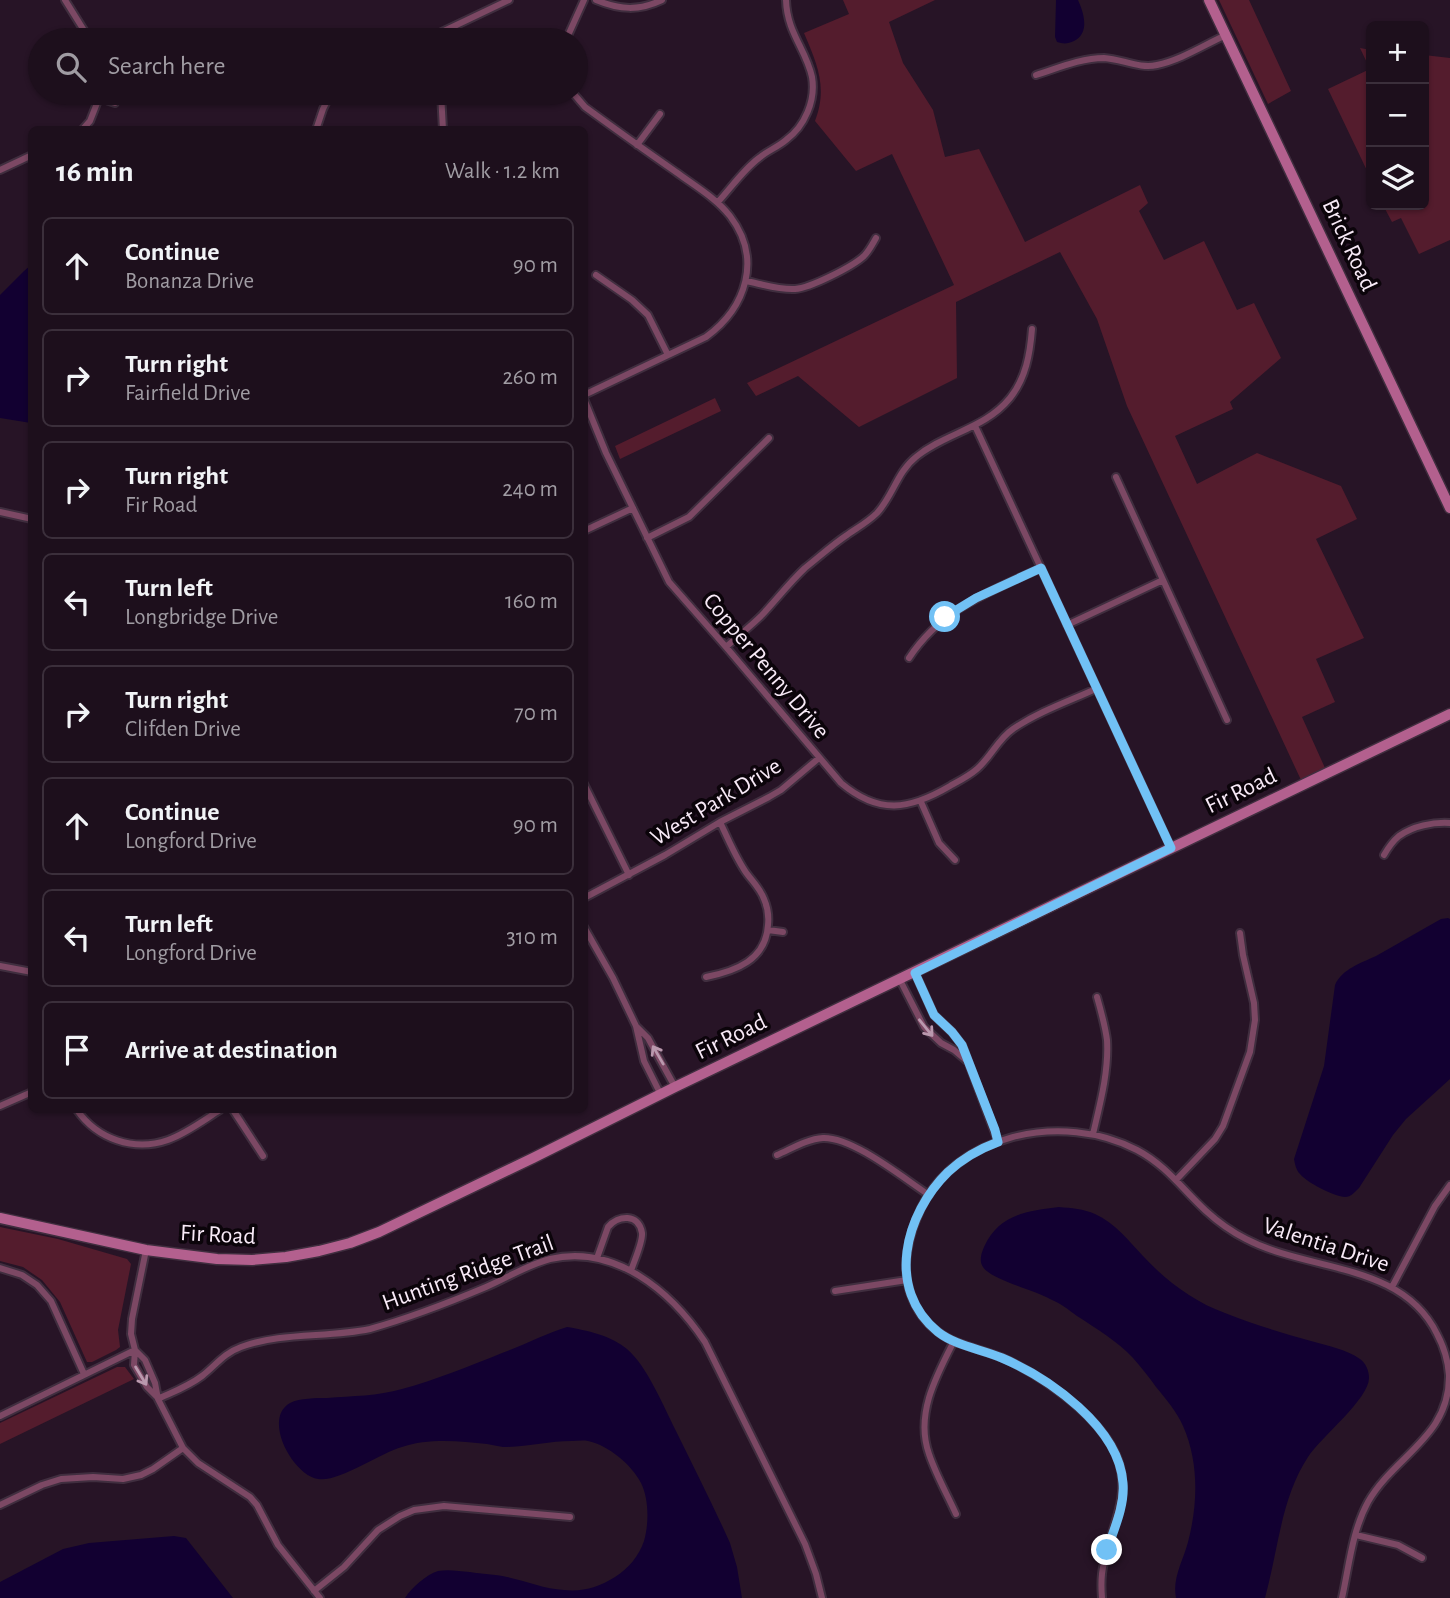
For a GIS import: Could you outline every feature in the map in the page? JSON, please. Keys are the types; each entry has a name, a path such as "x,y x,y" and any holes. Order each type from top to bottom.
{"street":[{"path":"65,0 82,28"},
{"path":"448,28 496,3 509,0"},
{"path":"571,28 584,0"},
{"path":"596,0 614,7 631,9 649,6 662,0"},
{"path":"718,202 752,164 793,135 808,111 812,93 811,75 789,21 786,0"},
{"name":"Brick Road","path":"1209,0 1450,508"},
{"path":"1036,75 1093,58 1155,66 1226,35"},
{"path":"86,126 96,105"},
{"path":"317,126 325,105"},
{"path":"442,105 443,126"},
{"path":"583,105 718,202 729,214 741,235 747,260 746,281 738,303 720,327 706,337 588,395"},
{"path":"637,145 660,114"},
{"path":"0,170 28,157"},
{"path":"746,281 787,289 804,287 863,257 876,238"},
{"path":"596,275 632,300 648,315 668,355"},
{"path":"726,647 756,621 803,570 876,514 913,459 931,447 975,426 1009,399 1019,384 1030,353 1032,329"},
{"name":"Copper Penny Drive","path":"588,407 606,453 669,582 841,783 873,802 896,806 921,802"},
{"path":"975,426 1171,848"},
{"path":"647,538 689,517 769,438"},
{"path":"1116,477 1227,720"},
{"path":"588,529 633,508"},
{"path":"0,512 28,518"},
{"path":"909,658 932,629 960,607 1041,568"},
{"path":"1067,625 1163,580"},
{"path":"955,860 939,843 921,802 978,768 1012,729 1096,689"},
{"name":"Fir Road","path":"0,1219 146,1250 197,1257 252,1260 286,1257 350,1243 402,1221 1450,714"},
{"name":"West Park Drive","path":"588,896 781,790 819,758"},
{"path":"588,792 629,875"},
{"path":"706,977 727,973 748,962 764,944 768,930 768,913 762,895 744,870 720,822"},
{"path":"1384,855 1399,836 1410,830 1430,824 1450,823"},
{"path":"768,930 783,932"},
{"path":"1177,1180 1223,1126 1250,1052 1255,1020 1254,1003 1240,933"},
{"path":"588,934 636,1026 643,1061 661,1094"},
{"path":"0,967 28,971"},
{"path":"915,973 931,1010 962,1045 998,1142"},
{"path":"900,980 924,1027 940,1043 968,1062"},
{"path":"1093,1134 1107,1057 1104,1022 1097,996"},
{"path":"636,1026 648,1038 676,1087"},
{"path":"0,1106 28,1094"},
{"path":"79,1113 106,1135 141,1145 154,1144 177,1136 215,1113"},
{"path":"235,1113 262,1156"},
{"name":"Valentia Drive","path":"907,1280 906,1256 921,1208 947,1173 959,1162 998,1142 1044,1132 1093,1134 1121,1142 1145,1155 1177,1180 1208,1214 1248,1240 1392,1287 1417,1306 1439,1339 1447,1360 1448,1402"},
{"path":"777,1155 813,1140 838,1139 859,1149 929,1195"},
{"path":"1392,1287 1429,1216 1450,1185"},
{"path":"597,1258 611,1223 620,1218 630,1218 640,1226 642,1233 631,1271"},
{"path":"146,1250 132,1319 134,1365 158,1399 183,1448 198,1463 250,1497 257,1505 274,1539 320,1598"},
{"name":"Hunting Ridge Trail","path":"158,1399 200,1378 227,1353 249,1345 278,1338 370,1329 471,1293 537,1263 569,1256 607,1260 631,1271 659,1290 685,1315 705,1342 805,1544 822,1598"},
{"path":"0,1268 22,1275 37,1285 51,1301 84,1374"},
{"path":"835,1290 907,1280 914,1303 926,1320 942,1335 1002,1358 1040,1378 1085,1415 1111,1445 1119,1462 1123,1491 1102,1567 1102,1598"},
{"path":"954,1341 930,1391 924,1423 929,1455 956,1514"},
{"path":"0,1416 135,1350"},
{"path":"135,1350 145,1360 155,1383 158,1399"},
{"path":"1342,1598 1363,1512 1388,1475 1436,1426 1448,1402"},
{"path":"0,1504 61,1479 123,1479 141,1475 183,1448"},
{"path":"314,1591 344,1567 378,1530 414,1510 444,1506 570,1517"},
{"path":"1356,1535 1398,1545 1422,1558"}],"shaded area":[{"path":"843,0 935,0 889,22 903,63 933,110 945,157 979,149 1025,242 1140,185 1148,203 1139,211 1164,260 1204,241 1237,310 1254,303 1281,358 1230,402 1233,409 1175,436 1197,484 1257,453 1341,486 1357,519 1316,539 1364,638 1316,659 1335,702 1302,717 1325,768 1301,780 1127,406 1097,319 1060,252 956,302 957,378 859,427 798,376 756,396 747,383 954,285 892,154 856,171 815,121 821,86 817,66 804,33 849,14"},
{"path":"1056,0 1078,0 1080,5 1084,28 1072,42 1057,42 1055,37"},
{"path":"1219,0 1249,0 1291,91 1268,104"},
{"path":"1360,48 1366,49 1366,61"},
{"path":"1429,56 1450,58 1450,240 1419,254 1401,218 1392,222 1386,210 1429,210"},
{"path":"1366,71 1366,169 1328,89"},
{"path":"28,268 28,423 0,418 0,295"},
{"path":"715,398 721,411 620,459 615,446"},
{"path":"1448,918 1450,1079 1406,1119 1354,1193 1345,1197 1328,1192 1303,1177 1294,1159 1324,1066 1335,985 1352,967 1441,919"},
{"path":"1059,1207 1086,1211 1109,1222 1161,1273 1202,1303 1257,1325 1343,1350 1360,1359 1368,1370 1367,1387 1361,1396 1314,1449 1299,1473 1281,1525 1265,1598 1176,1598 1177,1577 1188,1542 1195,1498 1192,1454 1178,1416 1136,1361 1114,1341 1057,1302 994,1276 982,1265 984,1247 998,1227 1015,1216"},
{"path":"0,1227 58,1239 127,1259 131,1264 118,1330 120,1347 87,1362 60,1302 42,1280 23,1267 0,1261"},
{"path":"567,1327 614,1340 634,1356 648,1376 730,1543 742,1598 405,1598 424,1578 442,1570 498,1575 564,1590 591,1588 603,1584 629,1566 644,1541 647,1512 646,1496 641,1483 632,1469 619,1457 596,1443 586,1441 503,1447 455,1441 422,1442 393,1450 348,1472 326,1479 308,1475 299,1468 284,1445 279,1421 282,1411 290,1403 303,1399 365,1395 402,1389"},
{"path":"117,1367 125,1367 134,1379 0,1444 0,1423"},
{"path":"174,1536 186,1538 233,1598 0,1598 0,1582 63,1549 89,1543"}],"route":[{"path":"945,617 976,598 1041,568 1171,848 915,973 934,1015 962,1045 998,1142 959,1162 936,1186 921,1208 906,1256 911,1295 919,1311 942,1335 1002,1358 1040,1378 1070,1401 1107,1439 1119,1462 1123,1484 1122,1500 1107,1550"}]}
